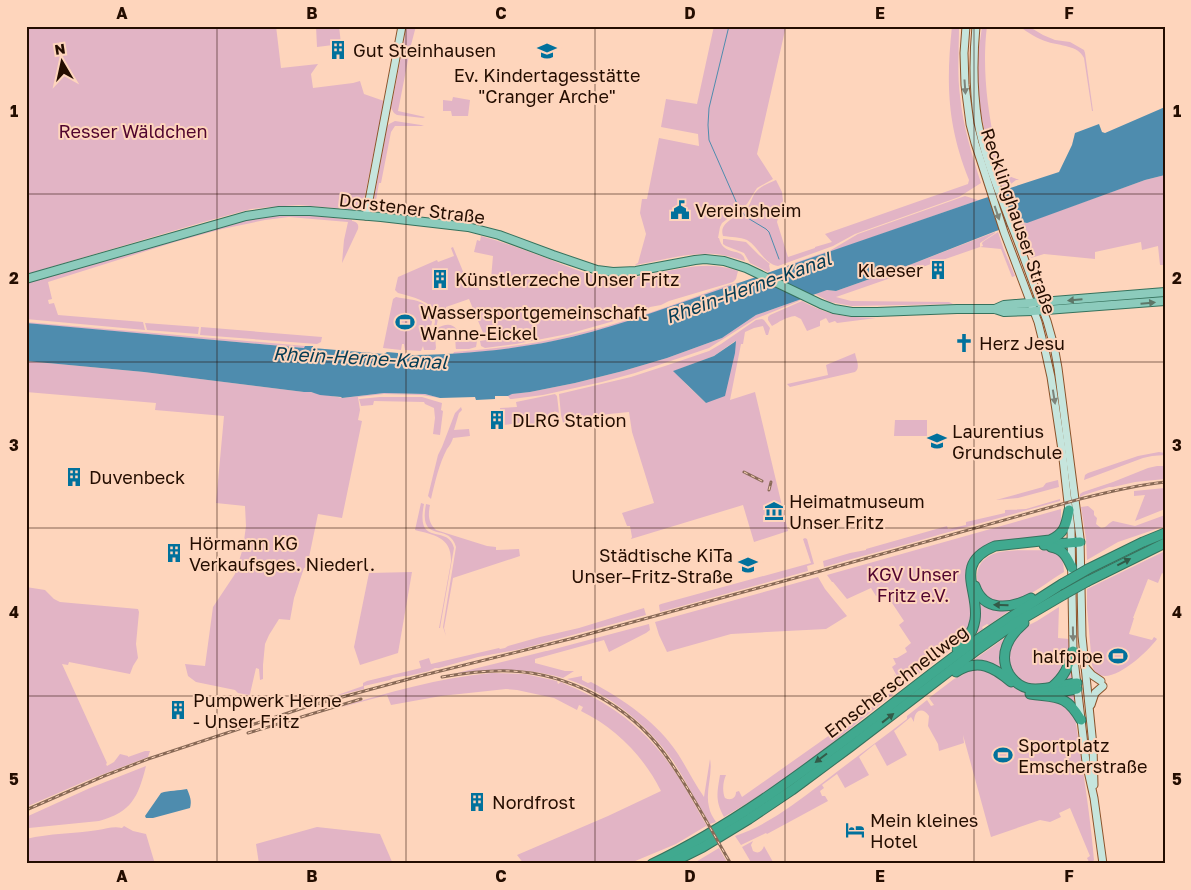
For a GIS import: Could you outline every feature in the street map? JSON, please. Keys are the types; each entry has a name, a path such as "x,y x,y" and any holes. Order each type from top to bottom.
{"highway":[{"path":"944,665 950,654 966,640 972,630 975,620 975,605 970,580 976,559 987,549 995,546 1046,543 1063,530 1069,510"},
{"name":"Emscherschnellweg","path":"652,864 701,839 789,782 1012,616 1088,569 1165,533"},
{"path":"1062,584 1048,588 1028,600 1008,606 993,605 978,594 974,582 974,571 979,561 989,552 1003,548 1076,540"},
{"path":"1046,543 1064,553 1072,568"},
{"name":"Emscherschnellweg","path":"669,864 702,847 778,800 931,684 1017,622 1088,581 1165,543"},
{"path":"1063,595 1016,630 1008,642 1004,657 1012,678 1022,686 1037,689 1081,685"},
{"path":"1052,687 1066,671 1073,651"},
{"path":"931,684 943,681 964,667 987,666 1000,672 1021,691 1034,695 1060,698 1067,702 1081,720"},
{"path":"1040,695 1081,685"}],"main road":[{"path":"366,216 402,26"},
{"name":"Recklinghauser Straße","path":"966,26 964,67 967,102 975,143 1042,339 1051,377 1069,510 1076,540"},
{"name":"Recklinghauser Straße","path":"976,26 974,71 978,122 988,160 1052,337 1058,368 1076,540"},
{"name":"Dorstener Straße","path":"26,279 221,222 255,214 298,211 453,224 486,231 605,272 636,271 676,263 705,260 724,261 760,275 810,299 834,308 852,312 957,309 994,309 1004,312 1032,307 1165,292"},
{"name":"Dorstener Straße","path":"1042,306 1165,301"},
{"path":"1076,540 1072,568 1073,651 1089,710 1094,754 1094,798"},
{"path":"1076,540 1084,665 1081,685 1081,720 1103,864"},
{"path":"1084,665 1102,683 1092,698 1089,710"}],"green space":[{"name":"Resser Wäldchen","path":"26,26 276,26 281,68 318,64 311,74 313,88 360,81 364,94 384,101 363,205 359,210 299,205 251,209 44,269 46,276 229,223 273,214 296,214 352,220 358,226 358,229 342,263 348,222 289,217 265,220 175,242 48,282 52,299 48,300 49,304 54,303 58,315 143,322 145,330 26,319"},
{"path":"316,26 339,26 341,44 317,47"},
{"path":"407,26 416,26 398,111 425,117 423,118 397,115 391,108"},
{"path":"714,26 786,26 757,154 773,179 757,188 747,204 722,223 720,227 718,238 721,244 729,250 741,254 745,261 722,255 705,254 634,265 638,263 646,234 640,213 642,199 647,199 659,138 699,146 698,134 661,127 666,99 697,104"},
{"path":"952,26 959,26 961,107 968,140 981,183 959,197 855,234 833,246 778,266 769,262 747,240 723,236 722,231 727,223 748,207 757,191 776,180 782,192 783,201 777,222 788,257 832,242 825,234 968,184 969,180 956,141 950,104 949,67"},
{"path":"982,26 987,26 986,86 998,162 1003,172 1019,180 1016,180 1003,190 992,158 981,111 978,52"},
{"path":"1019,26 1028,26 1043,35 1055,40 1070,42 1084,50 1093,111 1084,58 1081,54 1073,48 1041,39"},
{"path":"453,97 470,100 468,116 452,116 451,111 443,111 443,100 452,101"},
{"path":"395,121 424,126 395,126 391,132 376,200 374,199 387,127"},
{"path":"1165,175 1165,265 1160,265 1158,246 1142,250 1141,242 1095,252 1095,259 1044,254 1031,258 1017,226 1145,180"},
{"path":"965,196 978,200 982,199 770,273 831,250 858,234"},
{"path":"995,232 980,243 980,247 836,297 851,301 949,302 953,304 852,306 830,302 815,294 827,290 836,291"},
{"path":"998,232 1015,276 1012,277 1001,249 980,247 983,246 982,243 984,241"},
{"path":"481,236 602,277 627,278 706,266 738,271 733,282 650,307 621,319 568,334 485,348 481,346 480,341 486,340 469,299 446,307 441,315 426,303 398,293 395,290 398,277 437,260 438,262 454,256 451,248 453,247 469,286 474,283 478,285 479,290 490,290 493,256 474,252 477,240 480,241"},
{"path":"723,239 746,242 770,264 770,270 768,272 750,263 744,253 723,244"},
{"path":"742,282 657,312 593,332 527,346 453,354 454,352 539,342 588,331 650,313 731,284"},
{"path":"396,297 418,301 424,304 430,312 432,322 430,329 435,336 435,350 424,350 423,346 421,351 405,350 404,344 402,344 401,350 383,348 393,299"},
{"path":"800,300 755,319 709,348 635,373 543,395 512,399 508,396 575,383 667,358 722,338 756,315"},
{"path":"802,301 821,310 838,315 876,318 829,323 826,318 820,321 820,326 807,331 801,319 795,316 772,326 768,320 770,315"},
{"path":"434,312 438,319 436,329 446,325 453,326 456,328 462,342 477,341 476,347 456,349 455,338 450,330 447,329 434,333"},
{"path":"756,320 764,320 770,328 768,335 766,335 763,326 745,332 730,400 755,392 788,531 754,542 743,505 631,539 630,526 627,526 622,513 654,503 632,432 629,412 563,423 559,394 631,377 709,351","holes":["735,341 706,403 674,371 714,356"]},
{"path":"26,322 305,346 305,348 33,324"},
{"path":"145,323 199,327 198,334 147,330"},
{"path":"201,327 322,337 321,342 317,344 200,335"},
{"path":"855,353 858,366 855,372 790,387 787,384 828,375 826,365"},
{"path":"26,361 144,372 310,392 343,398 384,393 425,394 440,398 422,395 384,394 358,397 360,410 358,420 362,421 342,518 318,514 307,567 304,568 294,598 290,620 279,619 269,635 265,644 263,679 260,680 259,669 256,668 249,695 238,693 235,690 196,682 188,676 185,664 205,666 213,607 235,574 243,548 246,526 245,506 216,503 224,416 155,410 156,403 26,392"},
{"path":"555,394 557,396 559,413 554,411 556,414 555,418 559,423 537,427 524,423 502,425 500,408 517,407 516,402"},
{"path":"422,397 442,403 440,435 433,434 434,408 424,402 374,401 373,405 361,406 359,399"},
{"path":"461,407 462,410 459,413 454,430 469,429 470,436 453,438 442,461 431,499 428,496 438,455 455,413"},
{"path":"895,420 927,420 927,436 894,436"},
{"path":"1159,452 1165,453 1165,455 1143,458 1084,480 1085,475 1088,473 1138,456"},
{"path":"1157,466 1165,466 1165,479 1109,487 1080,497 1080,494 1083,492"},
{"path":"1058,480 1059,487 1018,498 996,500 1043,487 1046,483"},
{"path":"1165,488 1165,509 1135,521 1145,495 1134,496 1134,491"},
{"path":"1060,499 1060,501 824,567 823,561 850,553 947,526 948,529 966,525 966,522 1005,513 1005,510 1026,509"},
{"path":"421,503 424,504 422,518 424,526 433,534 446,537 451,541 454,548 440,628 451,554 445,542 440,538 415,530"},
{"path":"426,504 430,505 429,518 436,530 496,547 496,550 519,549 520,556 453,578 444,628 446,636 443,627 456,547 452,539 447,535 435,532 426,525"},
{"path":"1088,506 1094,511 1094,515 1097,518 1096,524 1101,528 1113,521 1135,526 1165,515 1165,526 1118,542 1087,560 1081,507"},
{"name":"KGV Unser Fritz e.V.","path":"1061,509 1061,523 1053,535 980,550 968,583 971,606 970,626 961,640 937,661 913,678 908,671 906,672 911,680 815,757 724,817 719,806 718,797 720,775 726,775 723,786 725,798 733,798 736,792 739,791 742,797 844,725 844,723 862,714 893,691 895,687 894,674 898,678 892,667 896,664 893,658 897,658 907,652 905,648 911,643 899,625 904,621 884,591 876,596 871,588 847,599 827,575"},
{"path":"803,539 807,539 814,564 807,566 808,571 660,612 659,605 661,604 811,563"},
{"path":"1048,550 1059,555 1064,572 1030,594 1015,601 997,603 983,593 977,577 978,569 983,561 991,555 1011,551"},
{"path":"1165,551 1165,575 1162,573 1158,583 1148,579 1129,634 1152,640 1154,637 1157,639 1144,653 1124,669 1105,676 1097,673 1092,665 1087,589"},
{"path":"412,572 398,653 360,665 354,647 369,573"},
{"path":"818,577 825,589 847,616 826,629 731,634 667,652 659,635 655,622"},
{"path":"26,587 45,590 60,602 138,609 136,644 138,658 130,674 69,662 68,665 62,664 107,766 114,762 120,754 128,757 150,751 148,757 26,807"},
{"path":"977,594 1013,608 989,625 987,624 982,627 983,629 972,636"},
{"path":"1059,607 1058,638 1069,639 1077,710 1075,717 1086,788 1094,860 1091,864 1087,858 1090,856 1070,808 1059,813 1061,817 1050,822 1040,820 991,837 963,735 964,743 939,751 938,744 928,726 929,716 924,711 919,711 915,715 914,722 911,717 894,731 907,755 887,766 875,744 859,757 869,775 845,788 837,774 822,785 824,788 820,791 822,796 825,796 828,801 767,834 741,845 735,836 759,826 791,806 907,719 907,716 927,700 931,706 934,705 929,698 954,679 963,675 968,664 1009,635"},
{"path":"644,608 646,615 521,649 478,657 429,671 393,678 364,686 364,689 332,697 363,686 363,683 367,681 421,668 419,661 429,658 431,664 505,648"},
{"path":"649,624 650,630 646,633 609,652 604,640 535,659 535,663 565,671 574,671 563,678 549,674 508,670 453,674 547,651"},
{"path":"492,673 525,674 557,681 558,684 561,682 603,702 636,727 664,756 708,828 706,826 676,844 628,864 524,864 517,855 661,791 637,755 617,735 581,711 583,707 579,705 577,710 554,698 517,690 506,689 441,696 391,705 387,695 338,708 414,686"},
{"path":"582,676 582,680 588,683 591,682 615,696 650,722 678,754 704,797 710,759 711,771 708,801 710,811 716,822 710,824 673,761 652,735 613,702 583,685 567,679"},
{"path":"146,766 140,786 132,802 119,813 99,821 29,828 26,830 26,817 90,788"},
{"path":"124,826 133,831 146,834 155,864 26,864 26,839 113,827 122,828"},
{"path":"317,827 380,834 393,864 259,864 256,844"},
{"path":"753,841 751,845 753,851 760,852 764,846 773,862 769,864 752,864 742,847"},
{"path":"719,848 728,864 694,864 694,863"}],"water":[{"name":"Rhein-Herne-Kanal","path":"1165,107 1165,175 1145,180 1027,223 1022,222 996,231 836,291 827,290 756,315 722,338 667,358 575,383 508,396 495,396 495,399 476,400 475,397 440,398 425,394 384,393 342,398 311,392 144,372 26,361 26,323 304,348 305,346 313,346 313,348 384,354 387,352 398,353 398,355 477,352 563,339 631,320 1059,172 1072,145 1075,133 1099,124 1102,132 1105,133"},
{"path":"736,341 725,396 706,403 673,371 714,356"},
{"path":"187,789 191,803 190,808 153,818 146,818 145,816 161,793"}],"waterway":[{"name":"Rhein-Herne-Kanal","path":"729,26 709,108 709,140 738,206 746,217 769,232 779,259"}],"railway":[{"path":"744,472 762,481"},
{"path":"769,490 771,482"},
{"path":"26,810 148,759 309,706 574,638 1080,499 1112,491 1165,482"},
{"path":"442,677 494,671 533,673 555,678 576,686 596,695 615,707 633,720 664,753 690,793 731,864"},
{"path":"248,733 361,699"}],"place":[{"name":"Gut Steinhausen","path":"338,50"},
{"name":"Ev. Kindertagesstätte \"Cranger Arche\"","path":"547,51"},
{"name":"Vereinsheim","path":"680,210"},
{"name":"Klaeser","path":"938,270"},
{"name":"Künstlerzeche Unser Fritz","path":"440,279"},
{"name":"Wassersportgemeinschaft Wanne-Eickel","path":"405,322"},
{"name":"Herz Jesu","path":"964,343"},
{"name":"DLRG Station","path":"497,420"},
{"name":"Laurentius Grundschule","path":"937,441"},
{"name":"Duvenbeck","path":"74,477"},
{"name":"Heimatmuseum Unser Fritz","path":"774,511"},
{"name":"Hörmann KG Verkaufsges. Niederl.","path":"174,553"},
{"name":"Städtische KiTa Unser–Fritz-Straße","path":"748,565"},
{"name":"halfpipe","path":"1118,656"},
{"name":"Pumpwerk Herne - Unser Fritz","path":"178,710"},
{"name":"Sportplatz Emscherstraße","path":"1003,755"},
{"name":"Nordfrost","path":"477,802"},
{"name":"Mein kleines Hotel","path":"855,830"}]}
